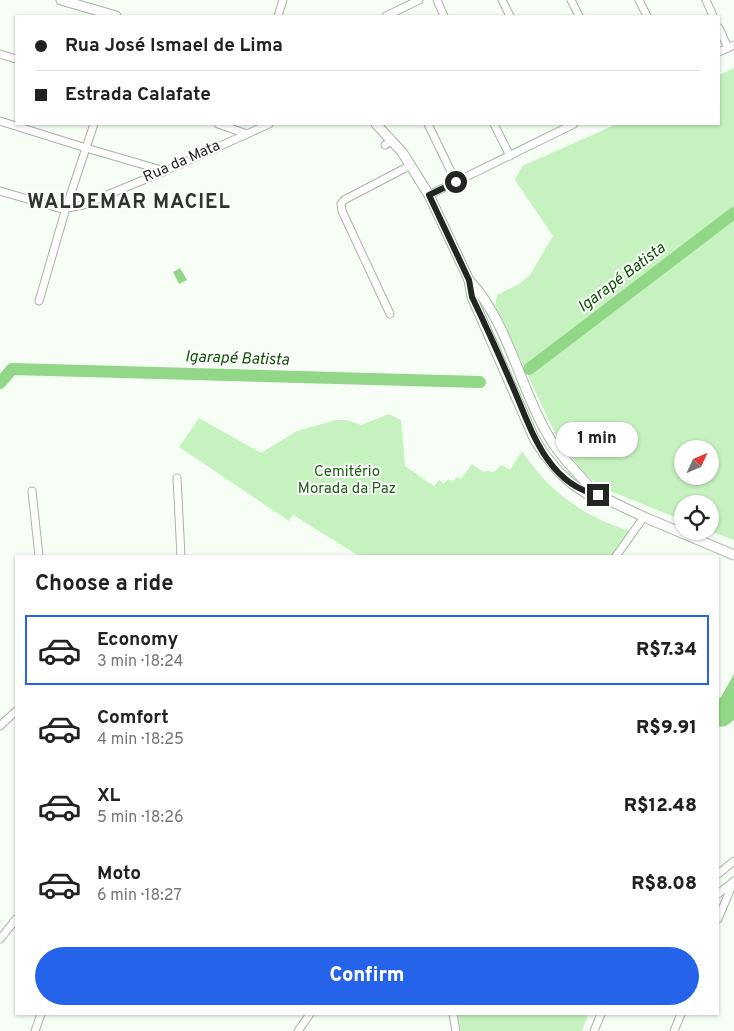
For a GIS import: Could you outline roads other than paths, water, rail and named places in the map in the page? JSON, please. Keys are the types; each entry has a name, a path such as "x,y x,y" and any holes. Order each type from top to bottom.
{"street":[{"path":"61,0 113,15"},
{"path":"278,15 283,0"},
{"path":"388,15 419,0"},
{"path":"437,0 444,15"},
{"path":"502,0 510,15"},
{"path":"571,0 578,15"},
{"path":"639,0 646,15"},
{"path":"706,0 713,15"},
{"path":"720,30 731,47"},
{"path":"0,54 15,59"},
{"path":"0,121 165,171"},
{"path":"39,301 66,208 94,125"},
{"path":"221,125 247,134"},
{"name":"Rua da Mata","path":"66,208 84,206 267,125"},
{"path":"377,125 389,143 411,165 429,195 469,280 480,293 499,326 549,437 571,466 598,495"},
{"path":"428,125 456,182"},
{"path":"494,125 510,156"},
{"path":"429,195 510,156 564,126"},
{"path":"390,314 342,211 342,204 344,200 411,165"},
{"path":"0,191 62,209 66,208"},
{"path":"469,280 472,297 534,438 552,465 586,493 598,495 644,518 734,555"},
{"path":"177,478 180,555"},
{"path":"32,491 40,555"},
{"path":"617,555 644,518"},
{"path":"0,726 15,712"},
{"path":"719,873 734,861"},
{"path":"719,893 734,881"},
{"path":"719,917 734,881"},
{"path":"0,939 15,920"},
{"path":"35,1031 41,1015"},
{"path":"298,1031 309,1015"},
{"path":"454,1015 456,1031"},
{"path":"594,1031 601,1015"},
{"path":"674,1031 681,1015"}],"waterway":[{"name":"Igarapé Batista","path":"529,369 734,213"},
{"name":"Igarapé Batista","path":"0,383 12,369 480,382"}],"district":[{"name":"WALDEMAR MACIEL","path":"129,203"}],"park label":[{"name":"Cemitério Morada da Paz","path":"347,480"}]}
